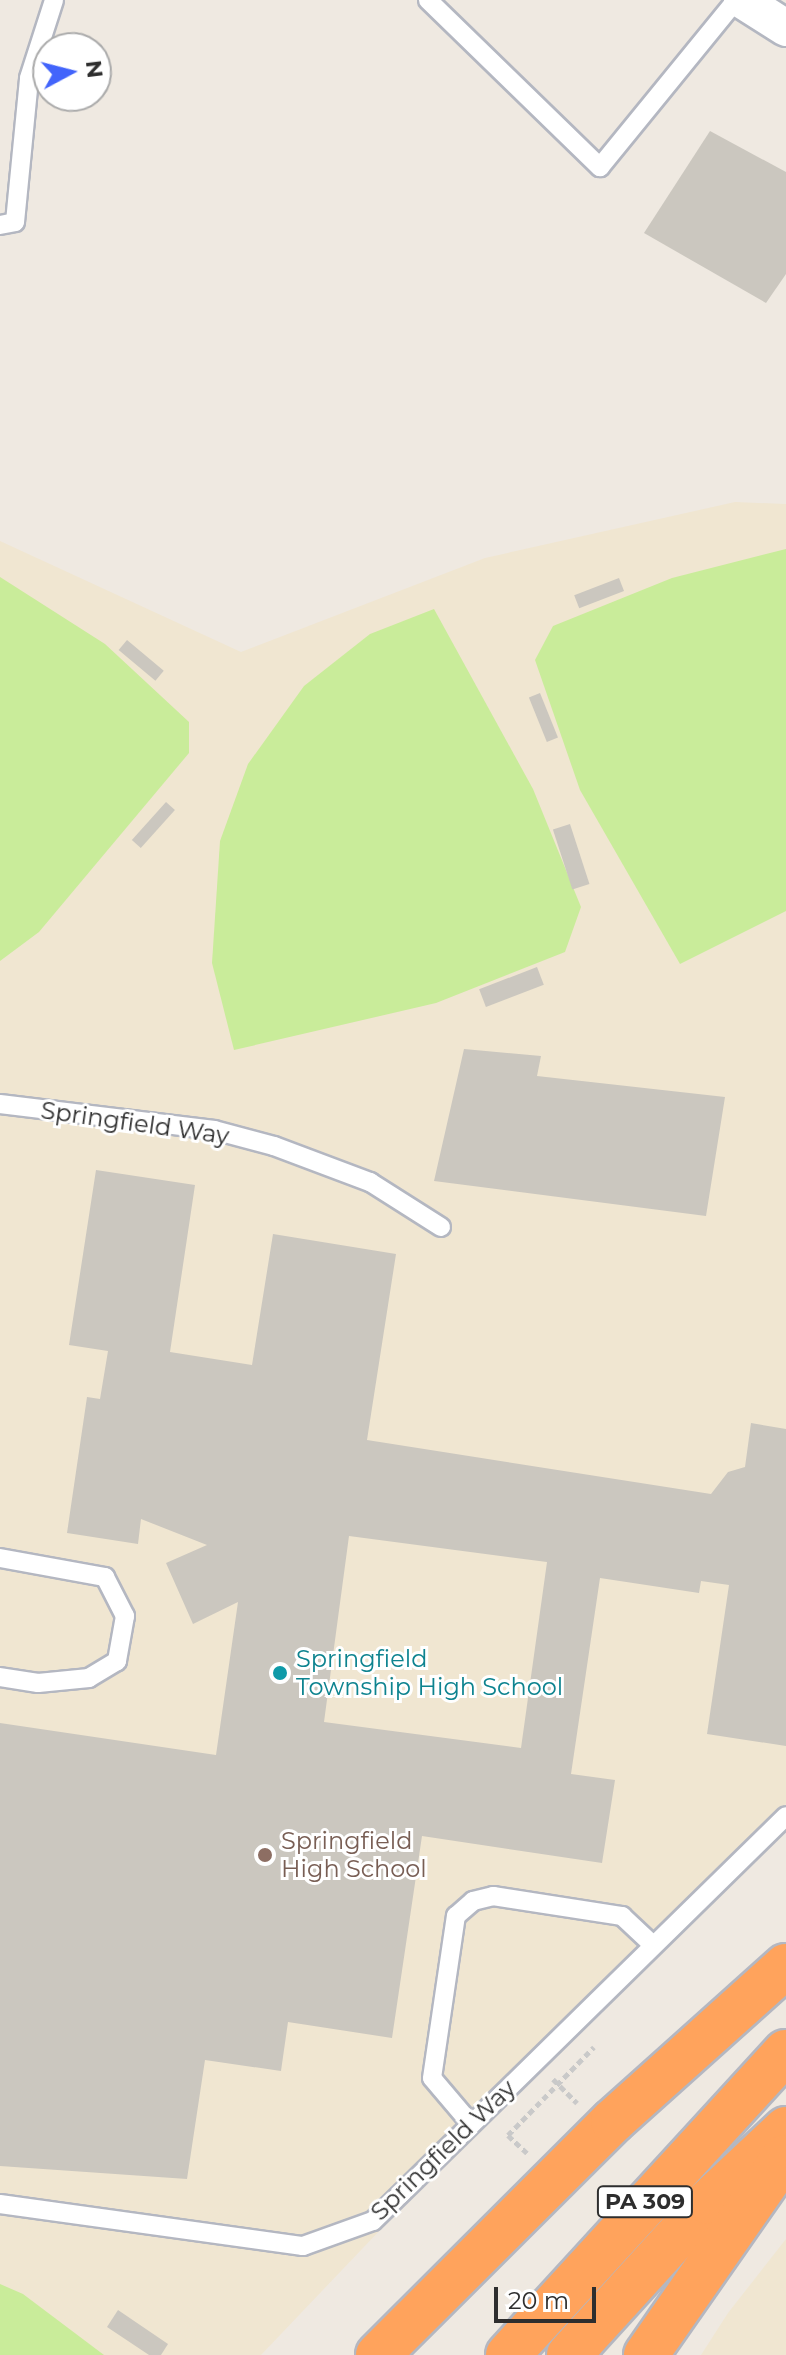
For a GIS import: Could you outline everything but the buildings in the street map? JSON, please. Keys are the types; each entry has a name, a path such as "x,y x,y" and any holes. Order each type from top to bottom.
{"highway":[{"path":"378,2355 613,2121 786,1966"},
{"name":"PA 309","path":"508,2355 786,2052"},
{"name":"PA 309","path":"569,2355 708,2202 786,2129"},
{"path":"646,2355 786,2154"}],"street":[{"path":"742,0 786,28"}],"lane":[{"path":"0,225 15,222 29,78 54,0"},
{"path":"428,0 600,167 736,0"},
{"name":"Springfield Way","path":"0,1104 214,1130 259,1142 370,1182 441,1227"},
{"path":"0,1558 105,1577 125,1616 117,1661 89,1678 38,1683 0,1677"},
{"name":"Springfield Way","path":"0,2204 303,2246 373,2221 786,1816"},
{"path":"471,2124 432,2078 456,1916 473,1901 493,1896 622,1916 653,1945"}],"path":[{"path":"541,2146 531,2156 508,2135 594,2047"},
{"path":"558,2084 582,2107 572,2117"}],"shaded area":[{"path":"735,502 786,504 786,1804 261,2355 0,2355 0,541 241,652 485,558"},
{"path":"786,2239 786,2355 701,2355 728,2313"}],"green space":[{"path":"786,549 786,911 680,964 580,790 535,660 553,626 672,578"},
{"path":"0,577 105,644 189,722 189,753 39,932 0,961"},
{"path":"434,609 533,789 581,907 565,952 436,1003 234,1050 212,963 220,841 248,764 304,686 370,634"},
{"path":"0,2284 23,2294 104,2355 0,2355"}],"place":[{"name":"Springfield Township High School","path":"280,1673"},
{"name":"Springfield High School","path":"265,1855"}]}
